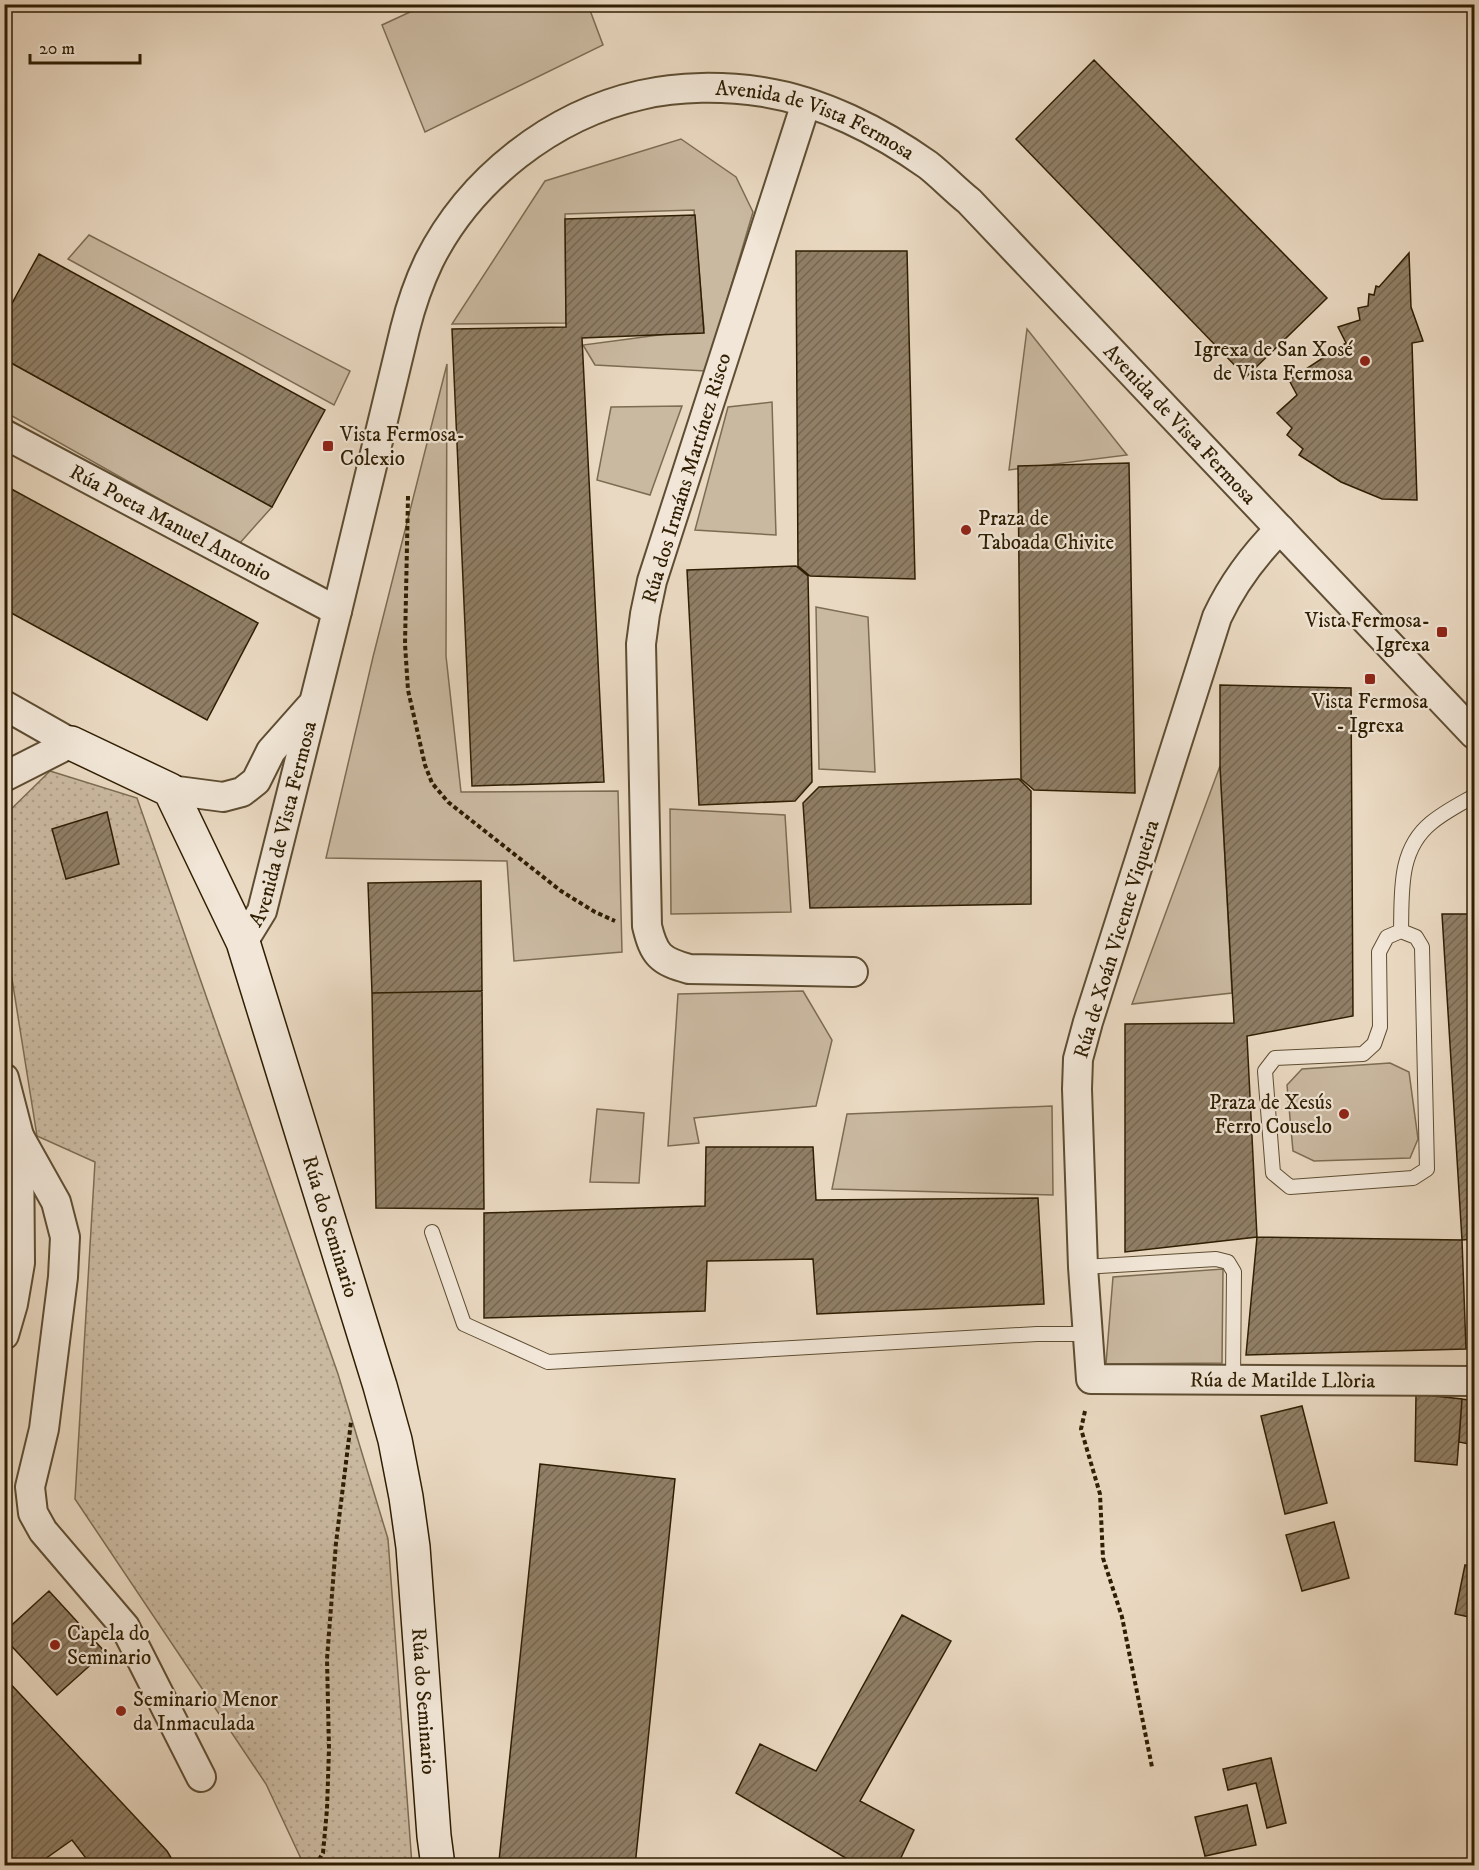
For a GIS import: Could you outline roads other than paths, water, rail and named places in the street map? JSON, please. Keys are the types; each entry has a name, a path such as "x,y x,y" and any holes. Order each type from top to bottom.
{"street":[{"name":"Avenida de Vista Fermosa","path":"243,942 262,911 405,329 413,300 430,259 474,194 516,156 558,128 607,105 639,95 666,90 716,89 763,92 806,103 847,118 929,166 969,201 1474,734"},
{"name":"Rúa dos Irmáns Martínez Risco","path":"806,103 652,581 645,614 642,644 647,926 651,943 658,956 671,964 689,969 853,972"},
{"name":"Rúa Poeta Manuel Antonio","path":"4,434 337,611"},
{"name":"Rúa de Xoán Vicente Viqueira","path":"1091,1379 1083,1267 1078,1059 1216,617 1240,576 1281,529"},
{"name":"Avenida de Vista Fermosa","path":"170,790 223,797 242,792 256,781 271,751 313,703"},
{"path":"4,705 71,743 170,790"},
{"path":"4,777 71,743"},
{"name":"Rúa do Seminario","path":"170,790 243,942 395,1440 413,1547 438,1866"},
{"path":"4,1078 19,1136 20,1263 13,1304 4,1335"},
{"path":"19,1136 56,1202 65,1237 63,1277 44,1429 30,1487 33,1513 43,1531 125,1627 201,1777"},
{"name":"Rúa de Matilde Llòria","path":"1091,1379 1474,1381"}],"lane":[{"path":"1401,931 1403,871 1408,852 1430,823 1474,796"},
{"path":"1401,931 1416,937 1422,947 1427,1169 1413,1178 1290,1186 1273,1173 1265,1071 1275,1058 1363,1054 1374,1044 1380,1027 1379,952 1387,937 1401,931"},
{"path":"432,1232 464,1324 548,1362 1025,1335 1088,1334"},
{"path":"1083,1267 1216,1260 1228,1262 1234,1272 1233,1380"}],"place":[{"name":"Igrexa de San Xosé de Vista Fermosa","path":"1365,361"},
{"name":"Vista Fermosa- Colexio","path":"328,446"},
{"name":"Praza de Taboada Chivite","path":"966,530"},
{"name":"Vista Fermosa- Igrexa","path":"1442,632"},
{"name":"Vista Fermosa - Igrexa","path":"1370,679"},
{"name":"Praza de Xesús Ferro Couselo","path":"1344,1114"},
{"name":"Capela do Seminario","path":"55,1645"},
{"name":"Seminario Menor da Inmaculada","path":"121,1711"}]}
